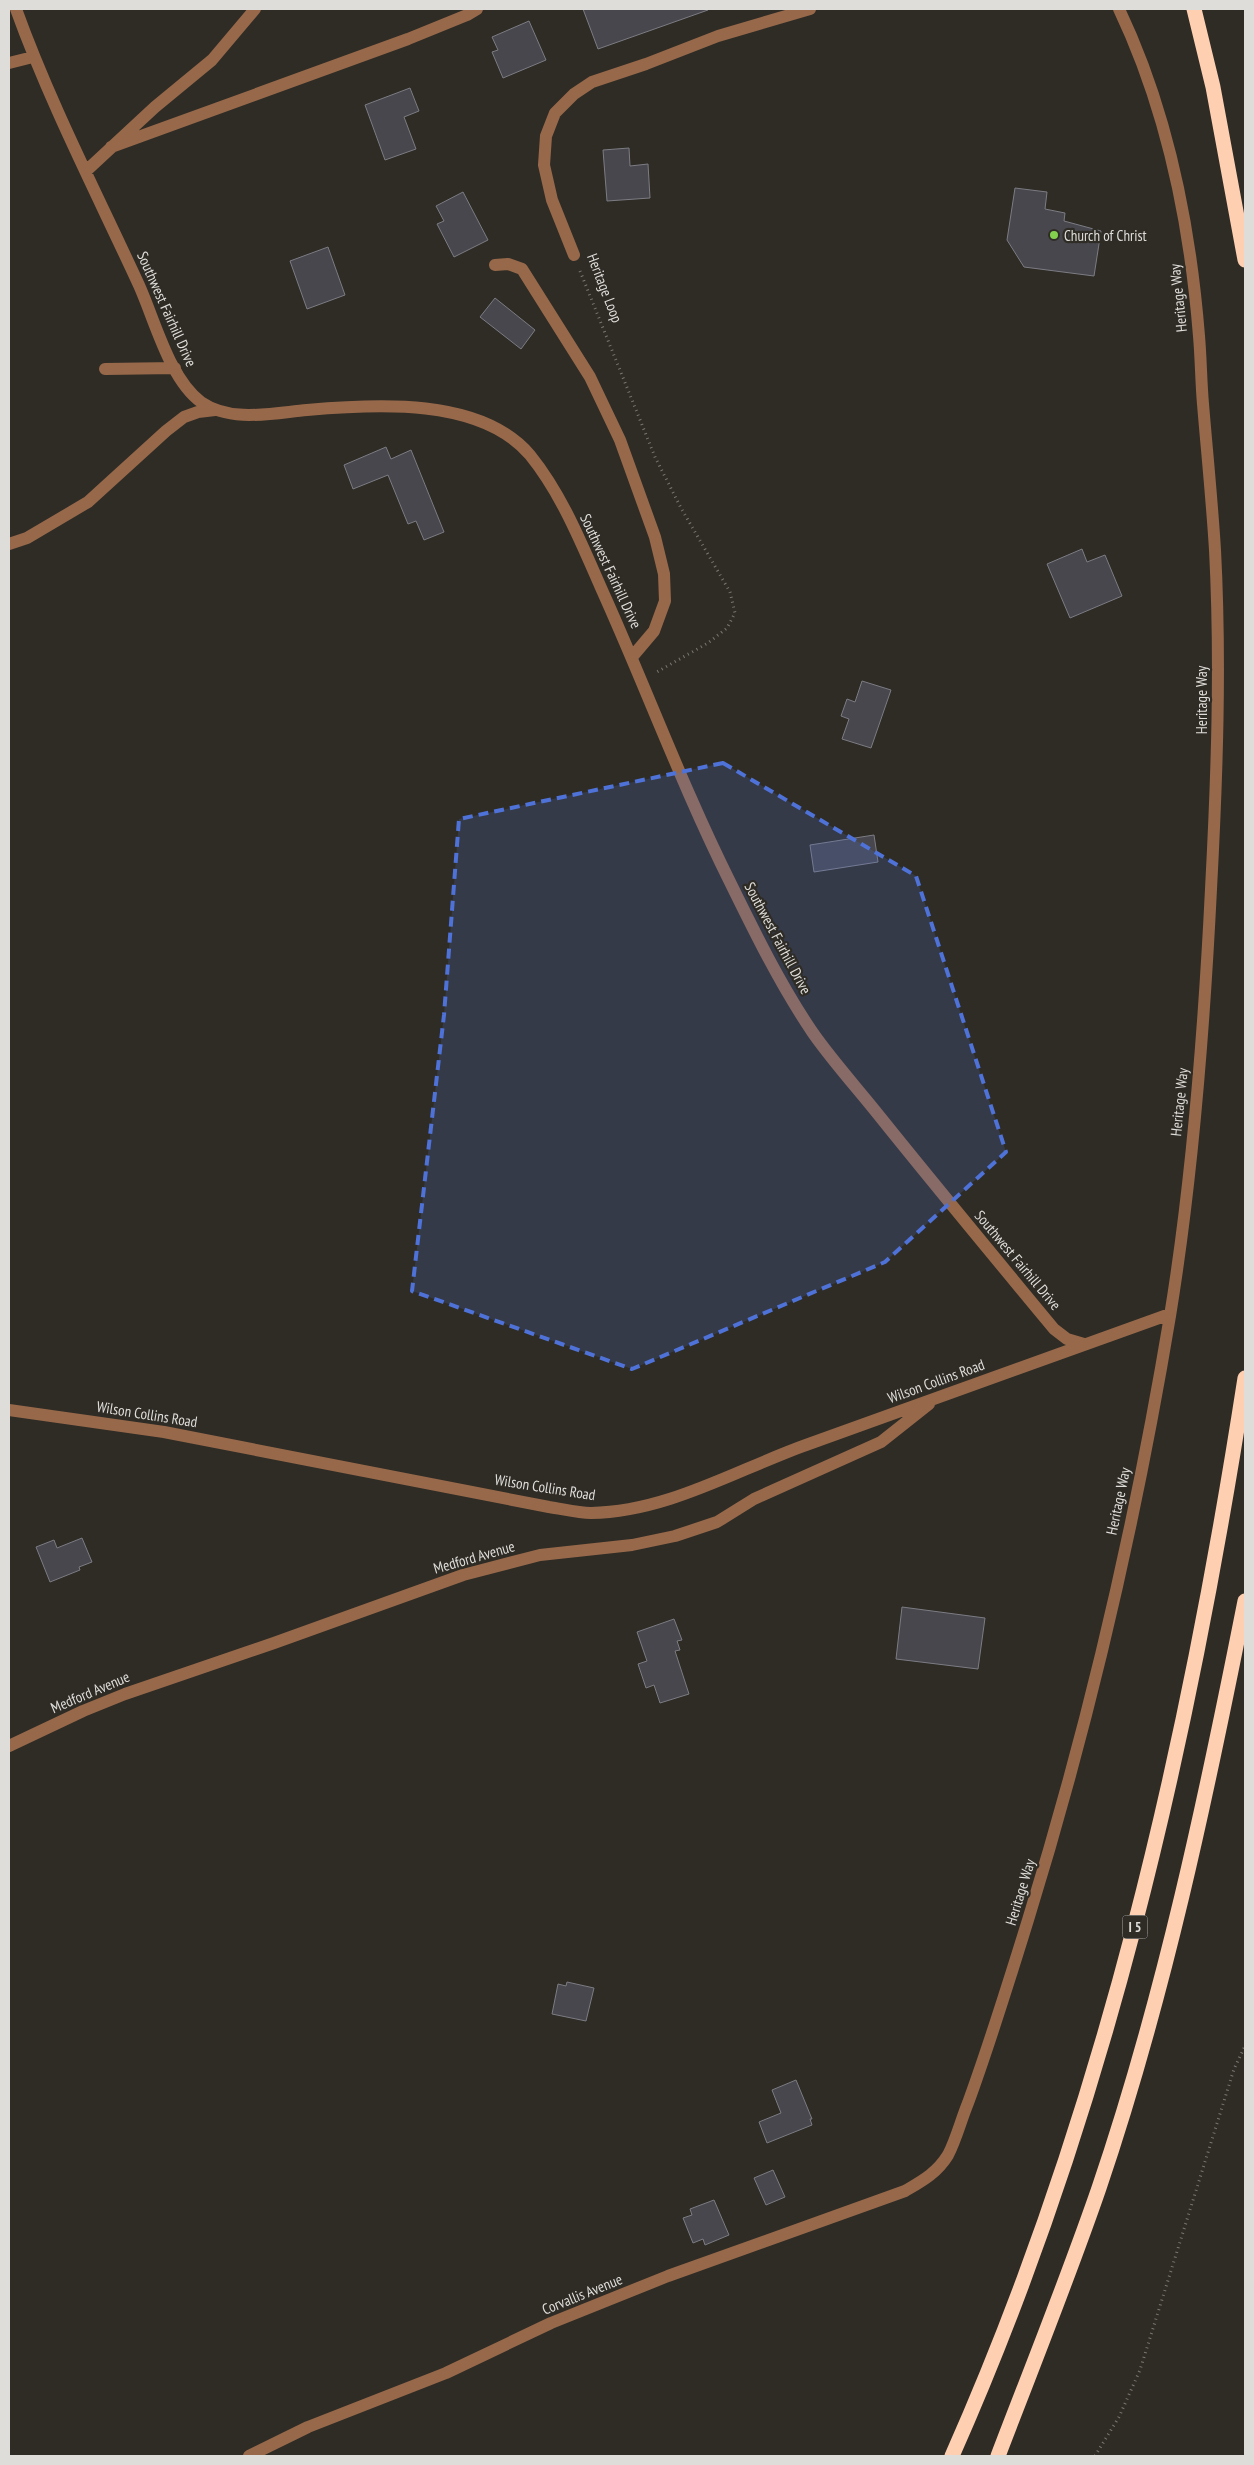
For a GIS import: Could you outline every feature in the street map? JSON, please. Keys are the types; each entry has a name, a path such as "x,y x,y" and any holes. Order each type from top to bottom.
{"highway":[{"path":"1194,9 1213,87 1245,260"},
{"name":"I 5","path":"952,2456 973,2408 1046,2218 1097,2061 1141,1906 1184,1724 1223,1518 1245,1378"},
{"name":"I 5","path":"998,2456 1099,2187 1145,2039 1205,1805 1245,1601"}],"street":[{"name":"Southwest Fairhill Drive","path":"16,9 33,57 175,368 181,380 196,399 215,410 258,415 379,406 436,411 468,417 492,425 512,437 545,475 580,540 632,657 680,775 730,882 793,1001 815,1035 919,1166 1054,1329 1067,1339 1084,1344"},
{"path":"86,171 155,107 212,60 254,9"},
{"path":"111,148 408,39 467,15 477,9"},
{"name":"Heritage Loop","path":"574,255 552,200 544,165 546,136 555,113 574,94 592,82 646,64 718,36 810,9"},
{"name":"Heritage Way","path":"932,2176 948,2155 975,2083 1042,1875 1105,1638 1137,1493 1170,1314 1199,1073 1217,785 1215,552 1199,334 1179,188 1157,103 1119,9"},
{"path":"9,63 33,57"},
{"path":"495,265 508,264 522,269 590,378 620,440 640,494 664,574 665,601 654,631 632,657"},
{"path":"105,369 175,368"},
{"path":"9,544 27,538 88,502 184,417 198,412 215,410"},
{"name":"Wilson Collins Road","path":"9,1410 164,1432 589,1513 620,1511 663,1501 717,1482 803,1446 1170,1314"},
{"name":"Medford Avenue","path":"9,1746 83,1711 125,1694 463,1575 546,1554 632,1545 675,1536 717,1522 754,1499 881,1442 939,1396"},
{"name":"Corvallis Avenue","path":"249,2456 308,2427 446,2374 551,2323 668,2276 905,2191 932,2176"}],"path":[{"name":"Heritage Loop","path":"574,255 655,457 681,508 730,592 735,613 727,628 708,643 641,681"},
{"path":"1095,2456 1119,2417 1140,2370 1234,2069 1245,2046"}],"highlighted area":[{"path":"723,763 916,876 1006,1152 885,1262 632,1369 412,1291 444,1015 459,819"}],"building":[{"path":"583,9 708,9 708,10 598,49"},
{"path":"529,21 546,60 503,78 492,52 498,50 492,37"},
{"path":"410,88 419,111 404,117 416,149 385,160 365,105"},
{"path":"629,148 630,166 648,164 650,198 607,201 603,150"},
{"name":"Church of Christ","path":"1015,188 1047,192 1045,209 1065,213 1064,221 1101,231 1094,276 1024,267 1007,240"},
{"path":"463,192 488,240 454,257 437,224 444,221 436,206"},
{"path":"328,247 345,295 307,309 290,261"},
{"path":"495,298 535,330 521,349 480,317"},
{"path":"386,447 391,459 411,450 444,532 424,540 416,521 408,524 388,475 353,489 344,465"},
{"path":"1082,549 1087,562 1105,555 1122,596 1070,618 1047,564"},
{"path":"862,681 891,690 871,748 842,739 849,719 841,716 847,699 855,702"},
{"path":"874,835 878,862 814,872 810,845"},
{"path":"82,1538 92,1562 79,1567 80,1570 50,1582 36,1547 54,1540 57,1548"},
{"path":"902,1607 985,1618 978,1669 896,1659"},
{"path":"674,1619 682,1640 677,1641 680,1650 675,1651 689,1694 660,1703 654,1685 646,1688 638,1664 647,1661 637,1632"},
{"path":"567,1982 594,1988 586,2021 552,2014 558,1984 566,1986"},
{"path":"796,2080 812,2119 810,2119 812,2125 767,2143 759,2122 781,2113 772,2090"},
{"path":"773,2170 785,2197 766,2205 754,2178"},
{"path":"714,2200 729,2235 705,2245 703,2239 693,2243 683,2218 692,2215 690,2209"}],"place":[{"name":"Church of Christ","path":"1054,235"}]}
